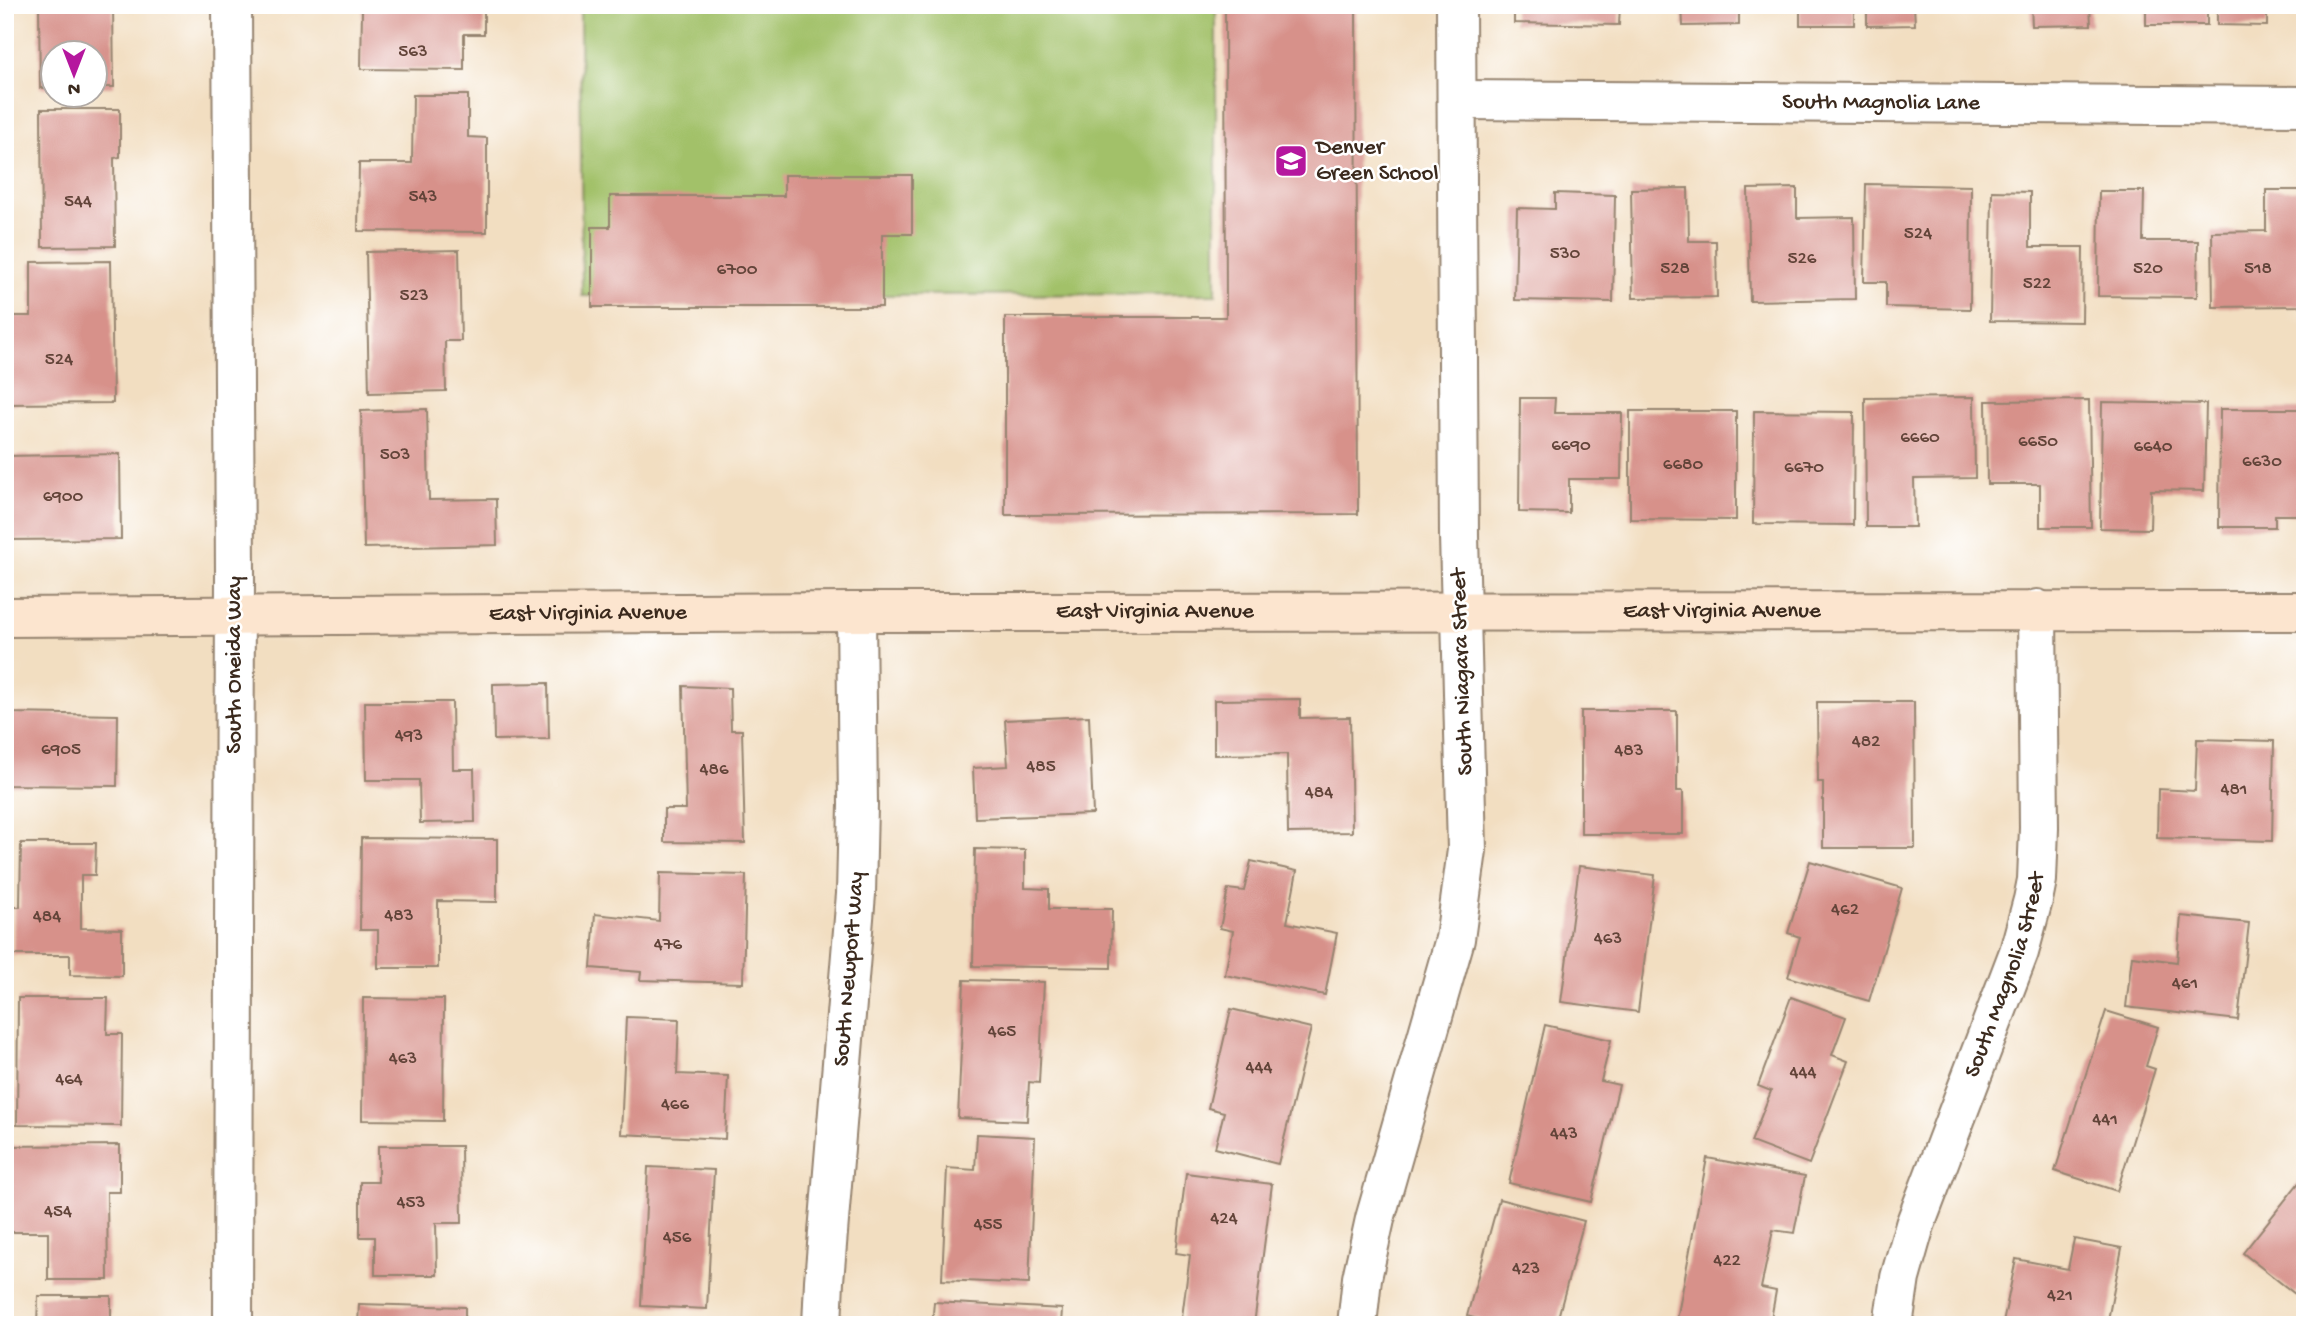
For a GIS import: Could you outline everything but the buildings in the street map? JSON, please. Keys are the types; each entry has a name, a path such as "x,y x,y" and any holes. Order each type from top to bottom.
{"street":[{"name":"South Oneida Way","path":"232,5 235,618 233,1325"},
{"name":"South Niagara Street","path":"1357,1325 1362,1278 1375,1219 1455,939 1464,881 1468,814 1459,536 1457,5"},
{"name":"South Magnolia Lane","path":"1457,100 2305,106"},
{"name":"East Virginia Avenue","path":"5,617 235,618 856,612 2037,609 2305,611"},
{"name":"South Magnolia Street","path":"1893,1325 1900,1278 1915,1225 2020,952 2033,900 2037,880 2039,828 2037,609"},
{"name":"South Newport Way","path":"822,1325 859,836 856,612"}],"green space":[{"path":"580,5 1216,5 1216,294 582,296"}],"place":[{"name":"Denver Green School","path":"1291,161"}]}
